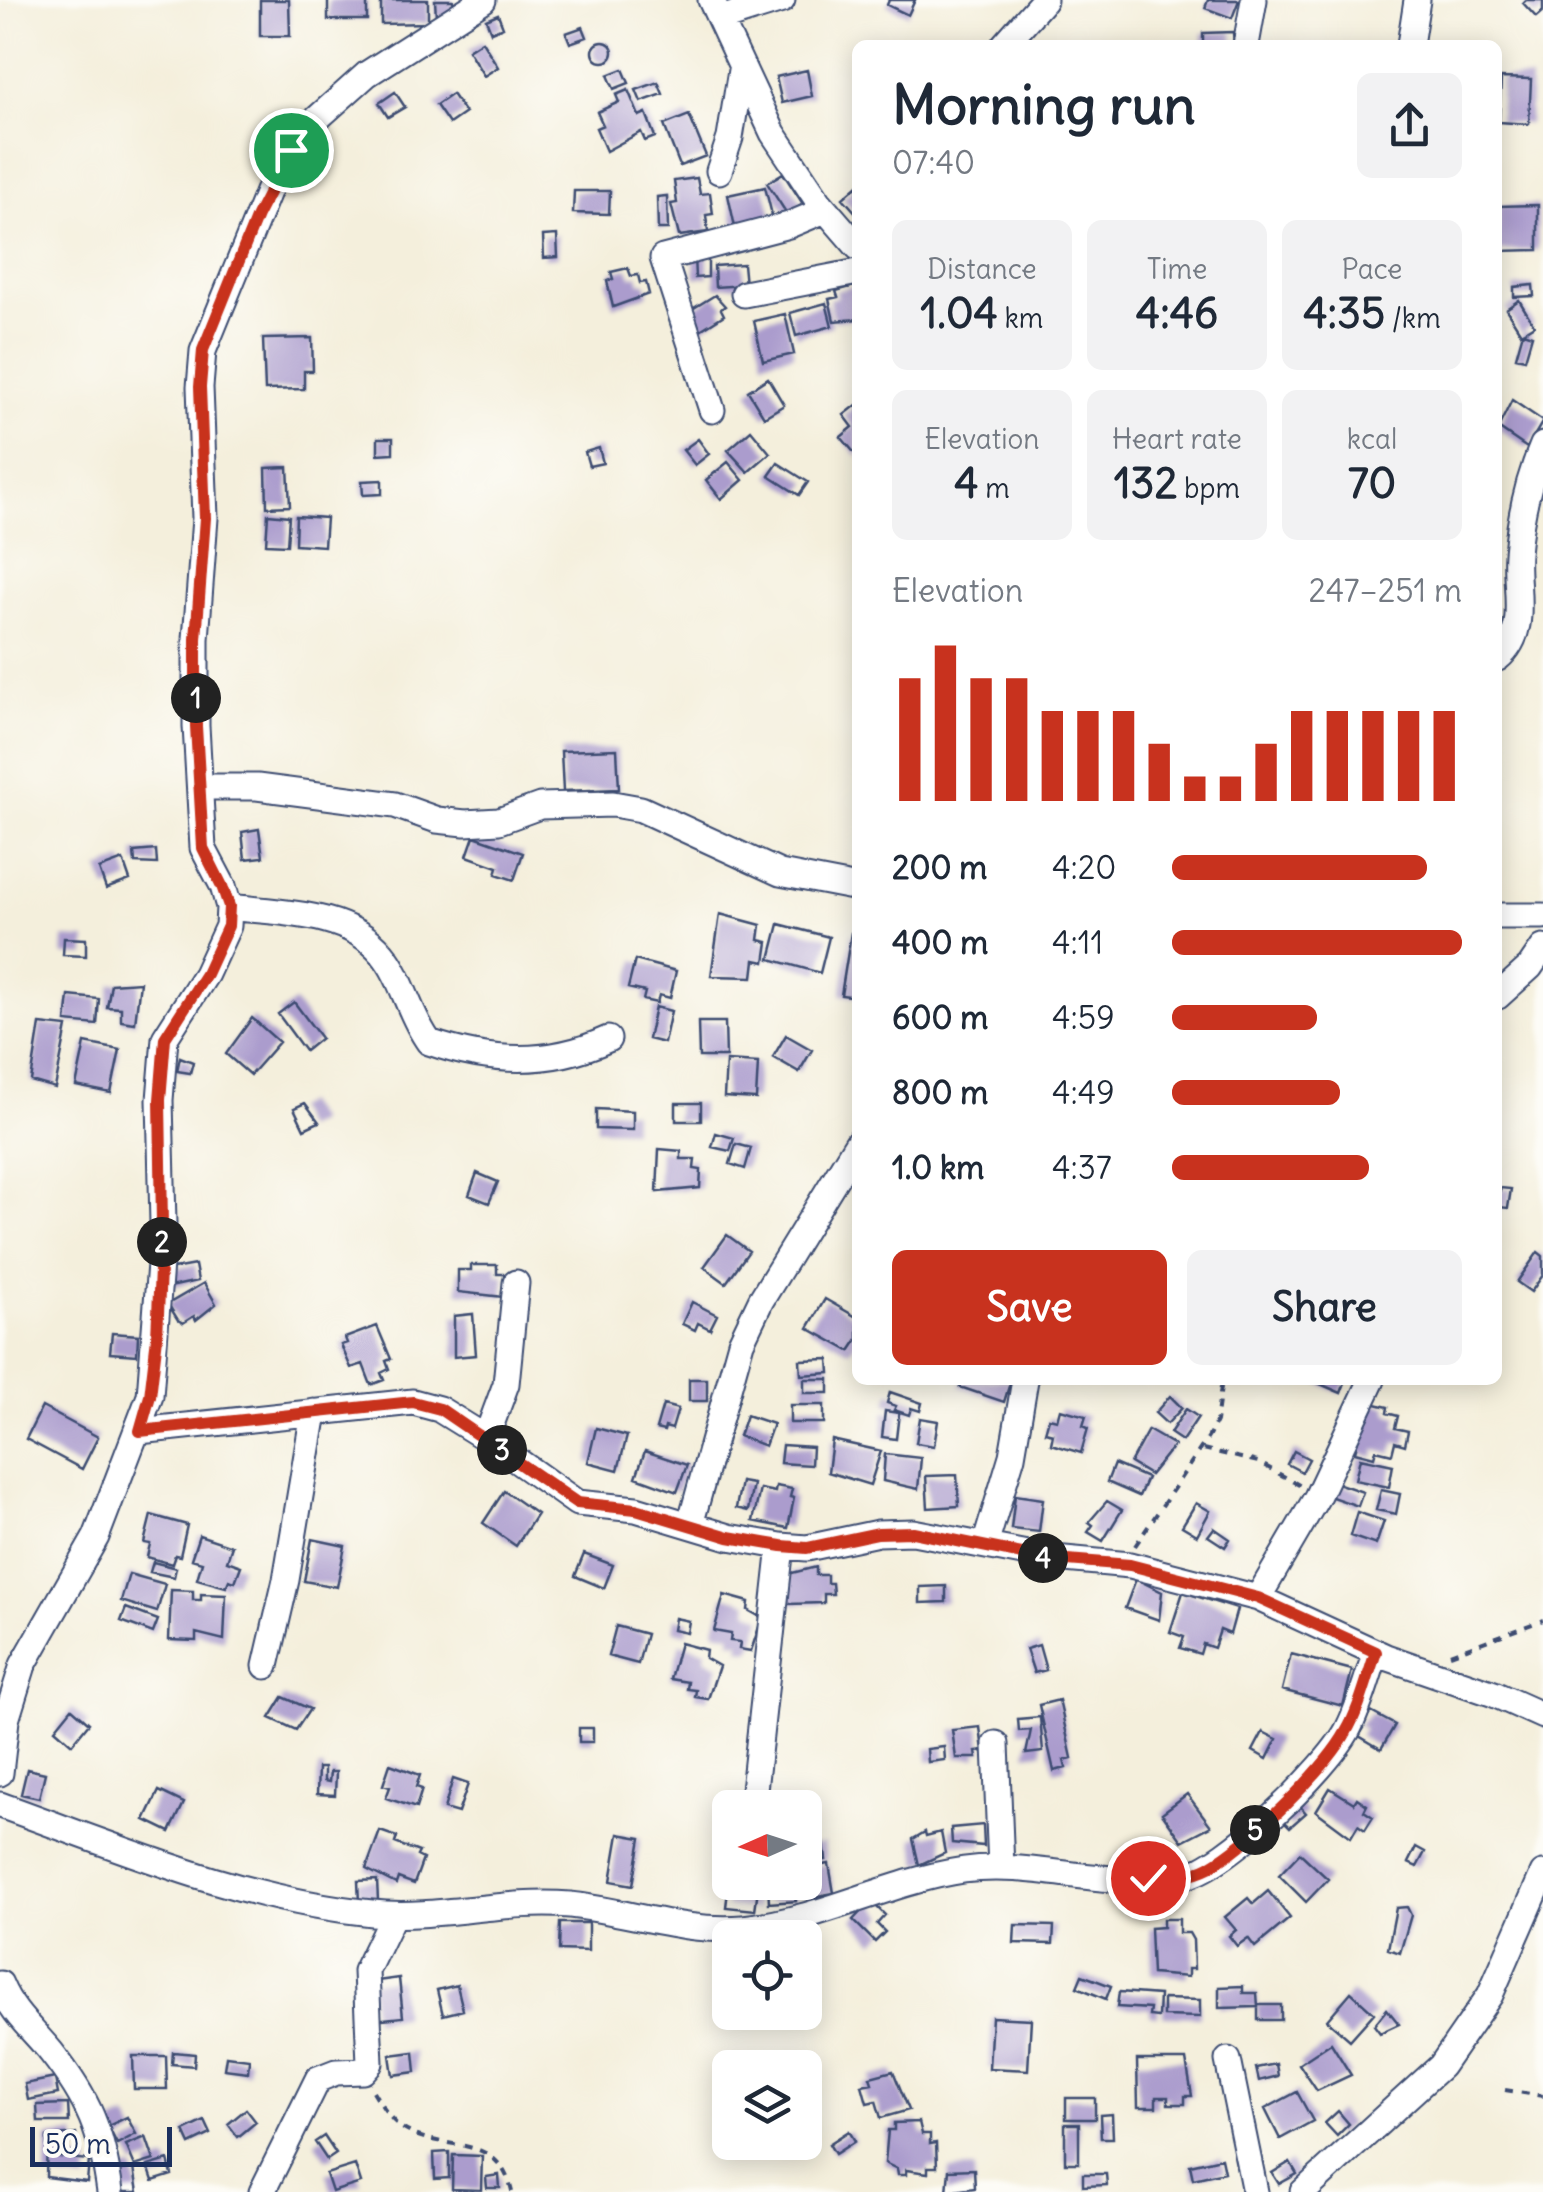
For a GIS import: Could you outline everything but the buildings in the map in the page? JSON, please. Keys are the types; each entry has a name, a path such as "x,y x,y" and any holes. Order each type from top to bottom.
{"street":[{"path":"0,1772 6,1720 23,1665 96,1537 140,1431 150,1396 162,1224 160,1100 165,1038 223,944 229,906 203,848 196,639 205,518 200,387 210,326 274,177 311,124 367,74 482,0"},
{"path":"782,0 716,10 773,133 825,210 852,240"},
{"path":"1008,40 1044,0"},
{"path":"1247,40 1254,0"},
{"path":"1411,40 1415,1"},
{"path":"719,170 730,138 741,70"},
{"path":"712,410 663,258 789,226 825,210"},
{"path":"744,294 852,273"},
{"path":"1502,654 1512,645 1517,630 1517,554 1531,477 1543,445"},
{"path":"201,786 257,787 394,805 437,820 465,823 499,821 540,806 613,804 642,809 780,873 852,887"},
{"path":"229,906 333,922 364,937 382,953 415,1022 429,1042 508,1060 546,1058 608,1039"},
{"path":"1502,916 1543,916"},
{"path":"1502,992 1530,967 1543,948"},
{"path":"690,1525 741,1342 761,1300 852,1152"},
{"path":"486,1438 506,1384 516,1283"},
{"path":"985,1545 1012,1456 1024,1385"},
{"path":"1258,1598 1317,1497 1370,1385"},
{"path":"140,1431 413,1402 440,1409 567,1499 636,1509 782,1546 807,1548 878,1533 913,1532 1042,1558 1130,1565 1258,1598 1376,1652 1543,1716"},
{"path":"266,1666 286,1580 314,1412"},
{"path":"754,1790 782,1546"},
{"path":"0,1806 289,1900 393,1915 486,1905 568,1905 672,1925 745,1928 907,1882 1001,1868 1148,1878 1184,1876 1208,1868 1260,1827 1332,1752 1346,1732 1376,1652"},
{"path":"996,1744 1001,1868"},
{"path":"1303,2192 1440,2066 1490,1996 1543,1874"},
{"path":"262,2192 318,2079 336,2072 363,2071 370,2051 366,1971 393,1915"},
{"path":"0,1984 9,2006 49,2050 94,2116 104,2142 110,2192"},
{"path":"1228,2060 1255,2192"}],"path":[{"path":"1130,1565 1140,1534 1160,1512 1216,1422 1221,1385"},
{"path":"1201,1448 1258,1462 1317,1497"},
{"path":"1418,1666 1543,1620"},
{"path":"363,2071 384,2110 400,2127 420,2137 494,2156 505,2171 512,2192"},
{"path":"1505,2090 1543,2096"}],"route":[{"path":"291,150 274,177 203,350 200,387 205,518 196,639 196,726 204,813 203,848 229,906 228,926 223,944 165,1038 160,1066 162,1224 157,1337 150,1396 140,1431 413,1402 440,1409 577,1503 636,1509 729,1537 782,1546 807,1548 878,1533 913,1532 1042,1558 1130,1565 1258,1598 1376,1652 1346,1732 1312,1776 1260,1827 1208,1868 1184,1876 1148,1878"}]}
